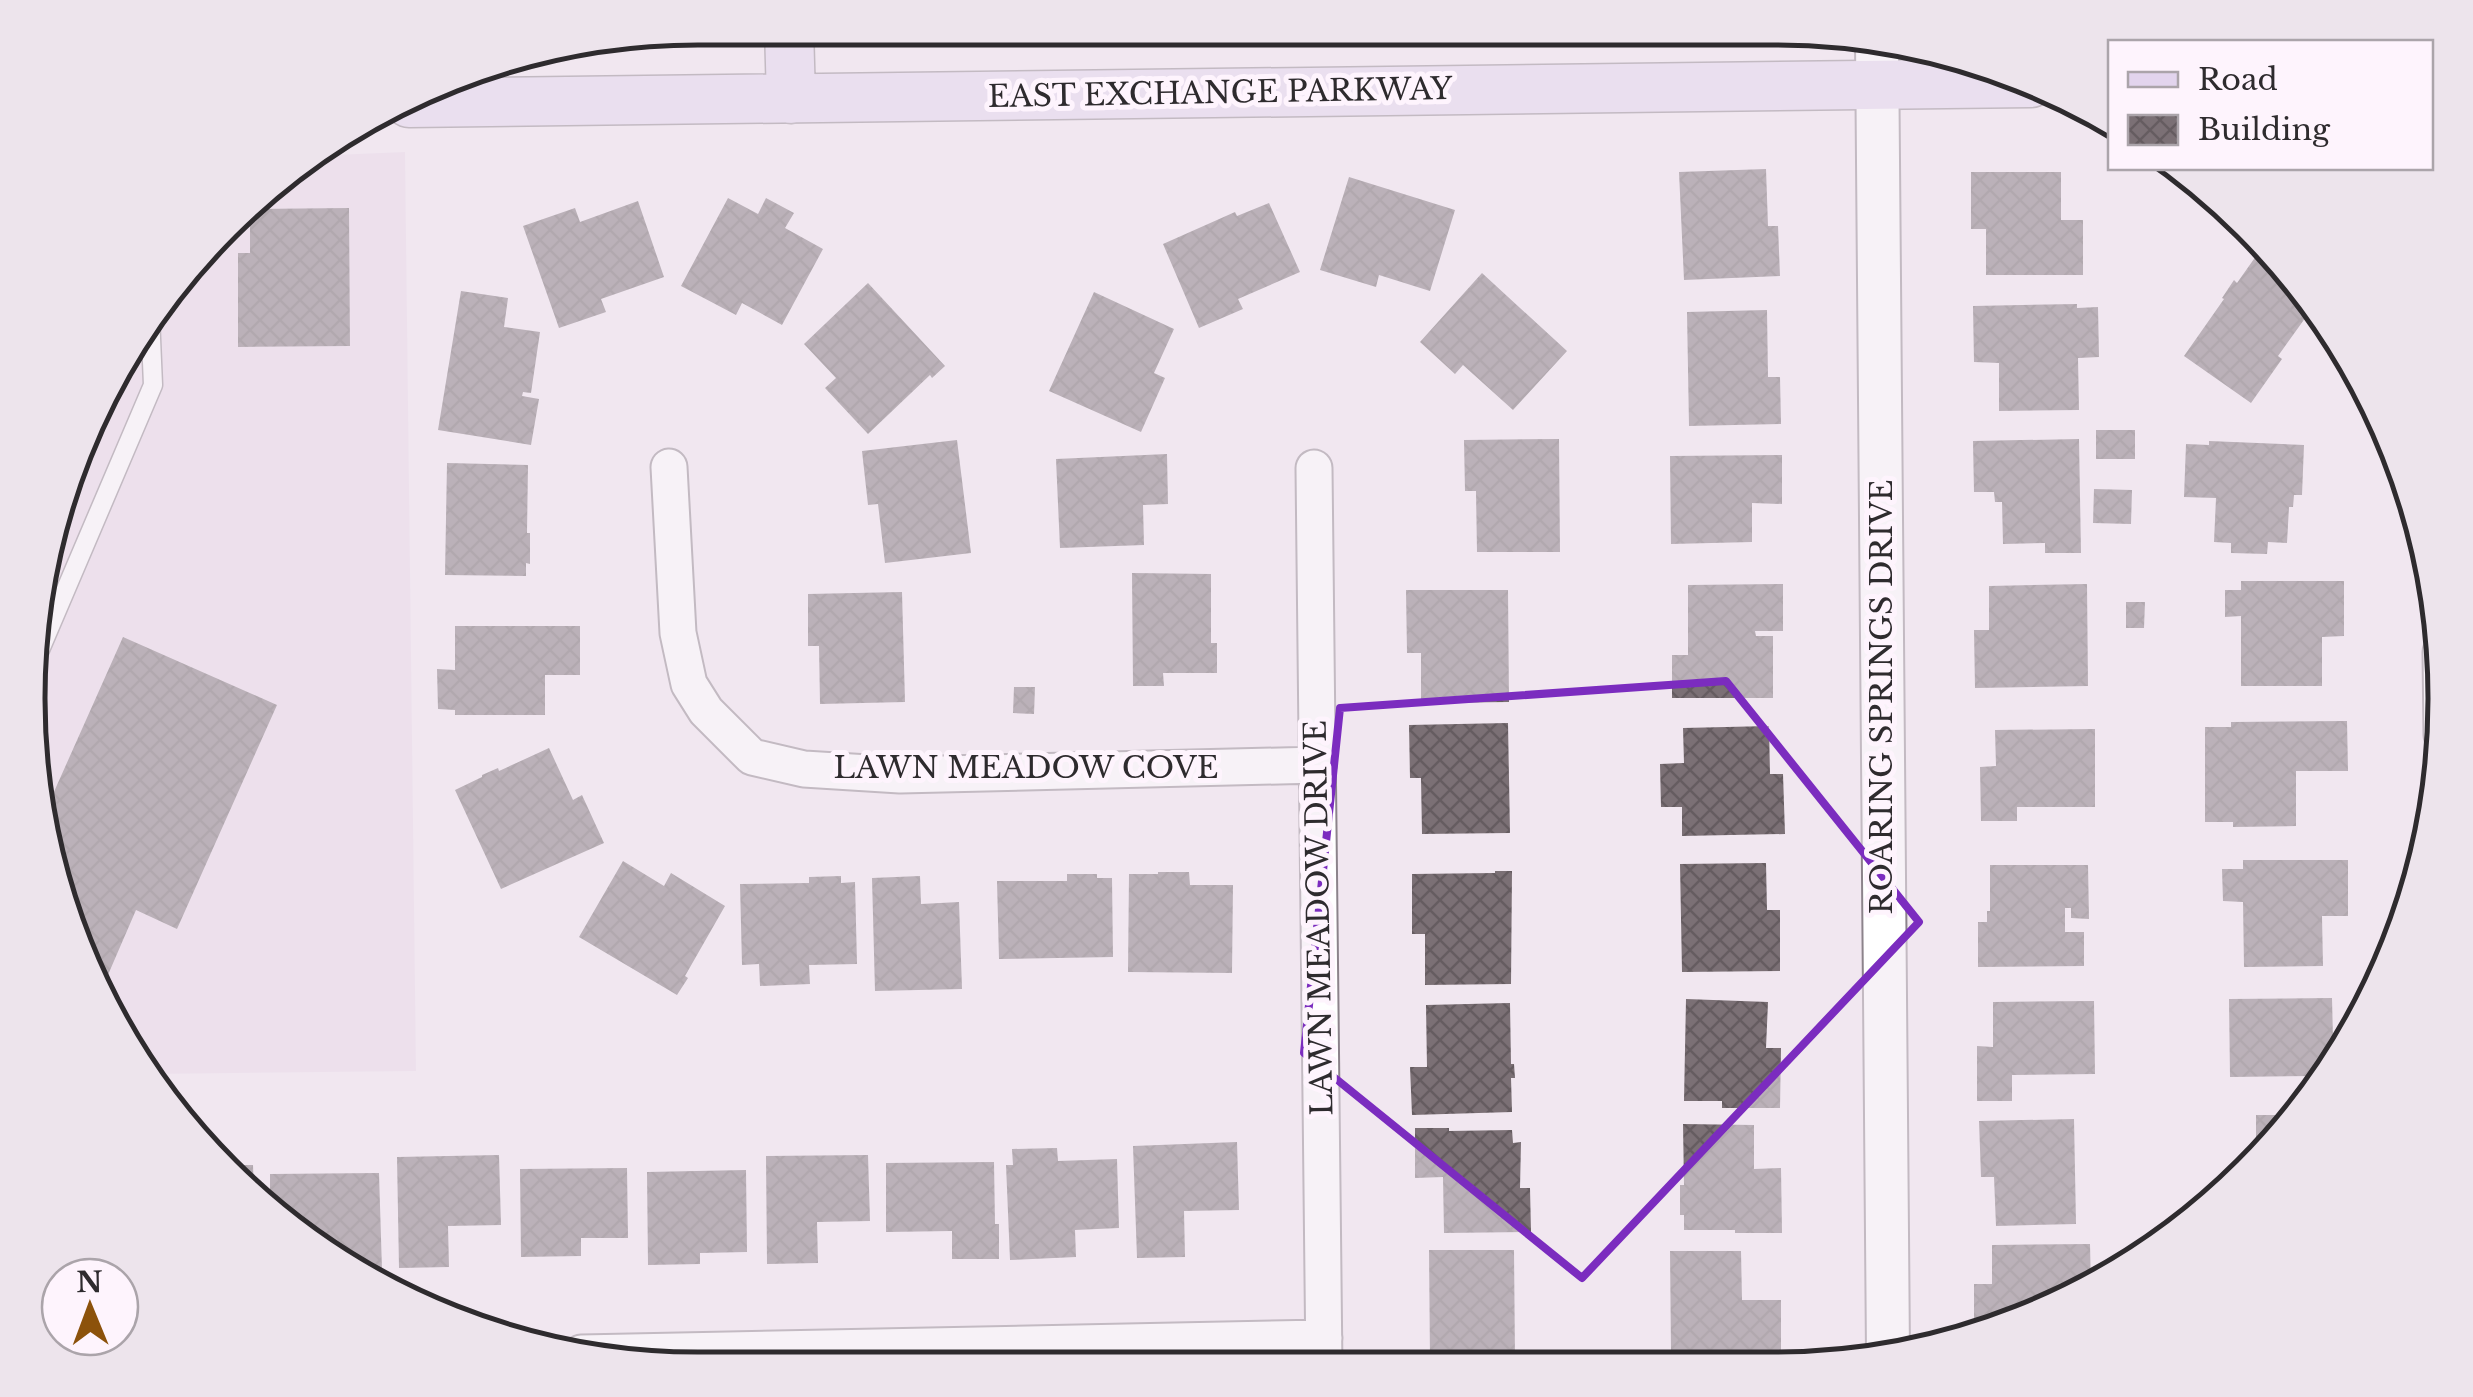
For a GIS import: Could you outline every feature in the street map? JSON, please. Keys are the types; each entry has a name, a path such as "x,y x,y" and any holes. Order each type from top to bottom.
{"main road":[{"path":"790,45 791,99"},
{"name":"EAST EXCHANGE PARKWAY","path":"432,102 791,99 1877,63 1969,75"}],"street":[{"name":"ROARING SPRINGS DRIVE","path":"1877,63 1888,1341"},
{"name":"LAWN MEADOW COVE","path":"669,467 678,633 689,684 706,711 752,757 804,769 900,775 1318,764"},
{"name":"LAWN MEADOW DRIVE","path":"1314,468 1324,1352"}],"lane":[{"path":"51,615 154,385 151,341"}],"highlighted area":[{"path":"1726,681 1919,922 1582,1278 1304,1053 1340,708"}],"shaded area":[{"path":"405,152 416,1071 164,1074 112,988 95,949 67,868 58,826 46,741 45,698 46,656 58,571 67,529 95,448 112,409 155,335 236,236 335,155"}],"building":[{"path":"1766,169 1768,226 1778,226 1780,276 1684,280 1679,172"},
{"path":"1971,172 2061,172 2061,220 2083,220 2083,275 1986,275 1986,229 1971,229"},
{"path":"1349,177 1455,210 1430,291 1379,275 1376,287 1320,270"},
{"path":"728,198 758,214 766,198 794,213 785,228 823,249 782,325 742,303 736,315 681,286"},
{"path":"638,201 664,277 601,299 606,312 559,328 523,226 575,208 580,222"},
{"path":"1269,203 1300,272 1238,299 1243,309 1199,328 1163,244 1235,212 1237,216"},
{"path":"349,208 350,346 238,347 238,253 250,253 250,223 266,209"},
{"path":"2256,257 2305,318 2251,403 2184,356 2234,280 2237,283"},
{"path":"1482,273 1567,351 1513,410 1463,365 1455,374 1420,342"},
{"path":"868,283 945,366 932,378 930,375 868,434 825,388 836,378 804,344"},
{"path":"461,291 508,298 504,327 540,332 531,393 523,392 522,396 539,399 531,445 438,430"},
{"path":"1094,292 1174,329 1154,373 1165,378 1141,432 1049,391"},
{"path":"2077,304 2077,308 2098,307 2099,357 2078,358 2079,410 1999,411 1999,363 1974,362 1973,306"},
{"path":"1767,310 1768,377 1780,377 1781,424 1689,426 1687,312"},
{"path":"2096,430 2135,430 2135,459 2096,459"},
{"path":"1559,439 1560,552 1477,552 1476,491 1465,491 1464,440"},
{"path":"2079,439 2081,553 2045,553 2045,543 2003,544 2002,502 1995,502 1994,492 1974,492 1973,441"},
{"path":"957,440 971,553 885,563 878,504 868,505 862,451"},
{"path":"2209,441 2304,445 2302,495 2294,495 2293,507 2289,507 2287,543 2268,542 2267,554 2231,553 2231,543 2214,542 2216,498 2184,497 2186,444 2209,445"},
{"path":"1167,454 1168,504 1143,505 1144,545 1060,548 1056,459"},
{"path":"1782,455 1782,504 1752,503 1752,542 1671,544 1670,456"},
{"path":"447,463 528,465 530,564 526,563 526,576 445,575"},
{"path":"2094,489 2132,490 2131,524 2093,523"},
{"path":"1132,573 1211,574 1211,643 1217,643 1217,673 1163,673 1164,686 1133,686"},
{"path":"2241,581 2344,581 2344,636 2322,637 2322,686 2241,686 2241,616 2225,617 2225,590 2241,590"},
{"path":"1783,584 1783,631 1755,631 1756,636 1773,636 1773,698 1672,698 1672,655 1688,655 1688,585"},
{"path":"2087,584 2088,686 1975,688 1974,630 1989,630 1989,586"},
{"path":"1406,590 1508,590 1509,702 1421,703 1421,653 1407,653"},
{"path":"902,592 905,702 820,704 819,646 808,646 808,594"},
{"path":"2126,602 2145,602 2144,628 2126,628"},
{"path":"455,626 580,626 580,675 545,675 545,715 455,715 455,710 438,709 437,669 455,670"},
{"path":"123,637 277,705 177,929 136,910 107,977 67,868 53,795"},
{"path":"1014,687 1035,687 1034,714 1013,713"},
{"path":"2347,721 2348,771 2296,771 2296,826 2233,827 2233,822 2205,822 2205,727 2231,727 2231,722"},
{"path":"1508,723 1510,833 1422,834 1421,778 1410,778 1409,725"},
{"path":"1769,726 1770,774 1783,774 1785,834 1682,836 1682,807 1661,807 1660,764 1684,763 1683,728"},
{"path":"2095,729 2095,807 2017,807 2017,821 1981,821 1980,767 1996,766 1995,730"},
{"path":"549,748 573,800 582,795 604,843 501,889 455,790"},
{"path":"2243,860 2348,860 2348,916 2322,916 2323,966 2244,967 2243,902 2223,901 2222,869 2243,869"},
{"path":"623,861 664,886 671,873 725,906 677,995 579,937"},
{"path":"1766,863 1767,910 1780,910 1780,971 1682,972 1680,864"},
{"path":"1990,865 2088,865 2089,919 2071,918 2071,908 2065,908 2065,932 2084,932 2084,966 1978,967 1978,922 1987,922 1990,911"},
{"path":"1512,871 1511,984 1425,985 1425,934 1412,934 1412,874"},
{"path":"1189,872 1190,885 1233,885 1232,973 1128,972 1129,874"},
{"path":"1067,874 1112,878 1113,957 999,959 997,881 1067,881"},
{"path":"841,876 841,883 855,882 857,964 809,965 810,984 760,986 759,964 742,965 740,884 809,883 809,877"},
{"path":"920,876 921,904 959,902 962,989 875,991 872,878"},
{"path":"2332,998 2333,1037 2308,1076 2230,1077 2229,999"},
{"path":"1686,999 1768,1002 1766,1048 1781,1048 1780,1108 1722,1108 1722,1101 1684,1101"},
{"path":"2094,1001 2095,1074 2012,1075 2012,1101 1977,1101 1977,1046 1993,1047 1993,1002"},
{"path":"1510,1003 1511,1064 1515,1078 1511,1078 1512,1112 1412,1115 1410,1067 1427,1067 1426,1005"},
{"path":"2256,1115 2277,1115 2266,1129 2256,1140"},
{"path":"2074,1119 2076,1224 1996,1226 1994,1177 1981,1177 1979,1121"},
{"path":"1683,1124 1754,1125 1754,1169 1781,1168 1782,1233 1684,1230 1684,1215 1680,1215 1680,1185 1684,1185"},
{"path":"1415,1128 1512,1130 1513,1143 1521,1142 1520,1188 1530,1188 1531,1232 1444,1233 1443,1177 1415,1178"},
{"path":"1237,1142 1239,1210 1184,1211 1185,1257 1137,1258 1133,1146"},
{"path":"1057,1148 1058,1161 1117,1159 1119,1228 1075,1230 1076,1257 1010,1260 1006,1165 1013,1165 1012,1149"},
{"path":"499,1155 501,1225 448,1226 449,1267 399,1268 397,1157"},
{"path":"868,1155 870,1221 817,1222 818,1263 767,1264 766,1156"},
{"path":"994,1162 999,1259 952,1259 952,1231 886,1232 886,1163"},
{"path":"240,1165 253,1165 253,1177"},
{"path":"627,1168 628,1238 581,1238 581,1256 521,1257 520,1169"},
{"path":"746,1170 747,1252 700,1253 700,1264 648,1265 647,1172"},
{"path":"379,1173 382,1270 335,1242 270,1192 270,1174"},
{"path":"2090,1244 2091,1270 2025,1302 1974,1320 1974,1284 1992,1284 1992,1245"},
{"path":"1429,1250 1514,1250 1515,1352 1430,1352"},
{"path":"1670,1251 1741,1251 1742,1300 1781,1300 1781,1352 1671,1351"}]}
